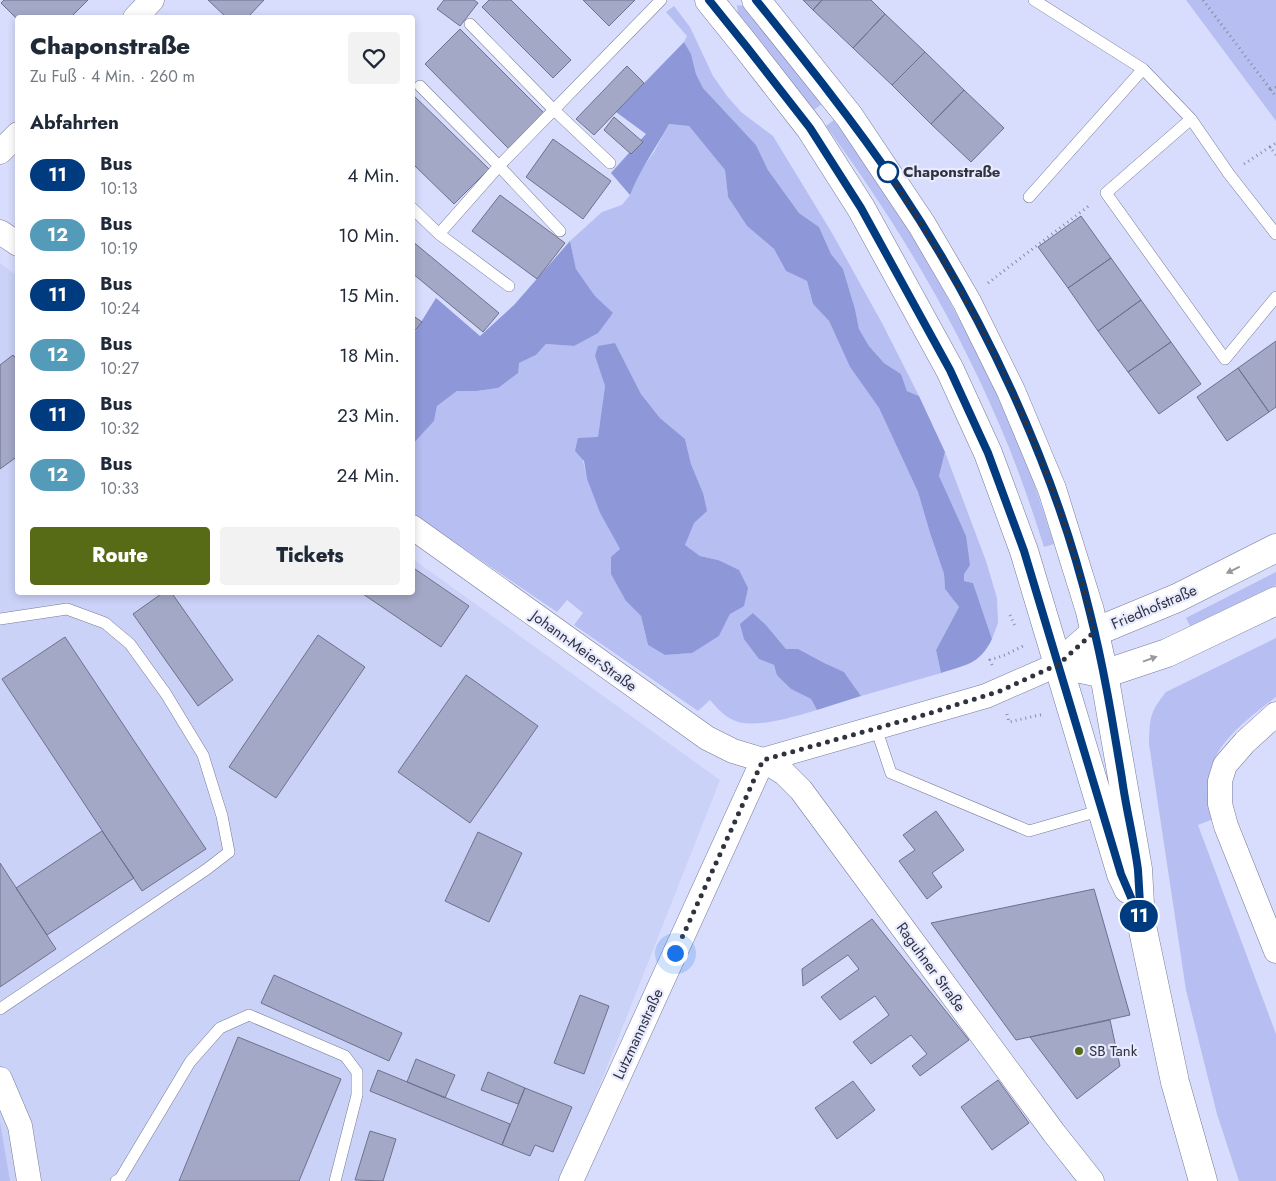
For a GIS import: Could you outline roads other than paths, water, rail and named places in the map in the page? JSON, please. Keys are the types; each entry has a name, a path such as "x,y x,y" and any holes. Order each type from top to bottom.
{"main road":[{"path":"709,0 810,128 861,208 950,370 988,453 1024,551 1121,874 1141,921"},
{"path":"756,0 849,116 922,225 967,302 1012,391 1042,464 1073,554 1104,674 1138,869 1141,921 1175,1082 1191,1143 1204,1181"},
{"name":"Friedhofstraße","path":"1059,664 1094,632 1177,598 1276,548"},
{"path":"1059,664 1104,674 1167,653 1276,602"}],"street":[{"path":"138,15 152,0"},
{"path":"0,152 15,137"},
{"path":"0,232 15,242"},
{"name":"Johann-Meier-Straße","path":"415,529 707,738 733,751 763,760"},
{"path":"763,760 993,693 1059,664"},
{"path":"1274,721 1245,742 1225,764 1220,781 1220,804 1226,826 1276,951"},
{"name":"Lutzmannstraße","path":"571,1181 763,760"},
{"name":"Raguhner Straße","path":"763,760 784,773 801,790 1054,1133 1092,1181"},
{"path":"0,1079 20,1126 29,1181"}],"lane":[{"path":"439,234 553,109 661,0"},
{"path":"1034,0 1143,69 1191,119 1229,174 1276,234"},
{"path":"470,24 553,109 610,163"},
{"path":"1029,196 1143,69"},
{"path":"420,86 560,231"},
{"path":"1191,119 1106,193 1225,359 1276,297"},
{"path":"415,211 439,234 509,286"},
{"path":"0,619 67,609 105,623 130,644 166,694 202,755 222,816 229,852 207,869 0,1009"},
{"path":"876,728 891,773 1029,831 1102,810"},
{"path":"116,1181 120,1179 190,1062 220,1028 249,1015 345,1056 357,1072 357,1095 335,1181"}],"place":[{"name":"Chaponstraße","path":"888,172"},
{"name":"SB Tank","path":"1079,1051"}]}
